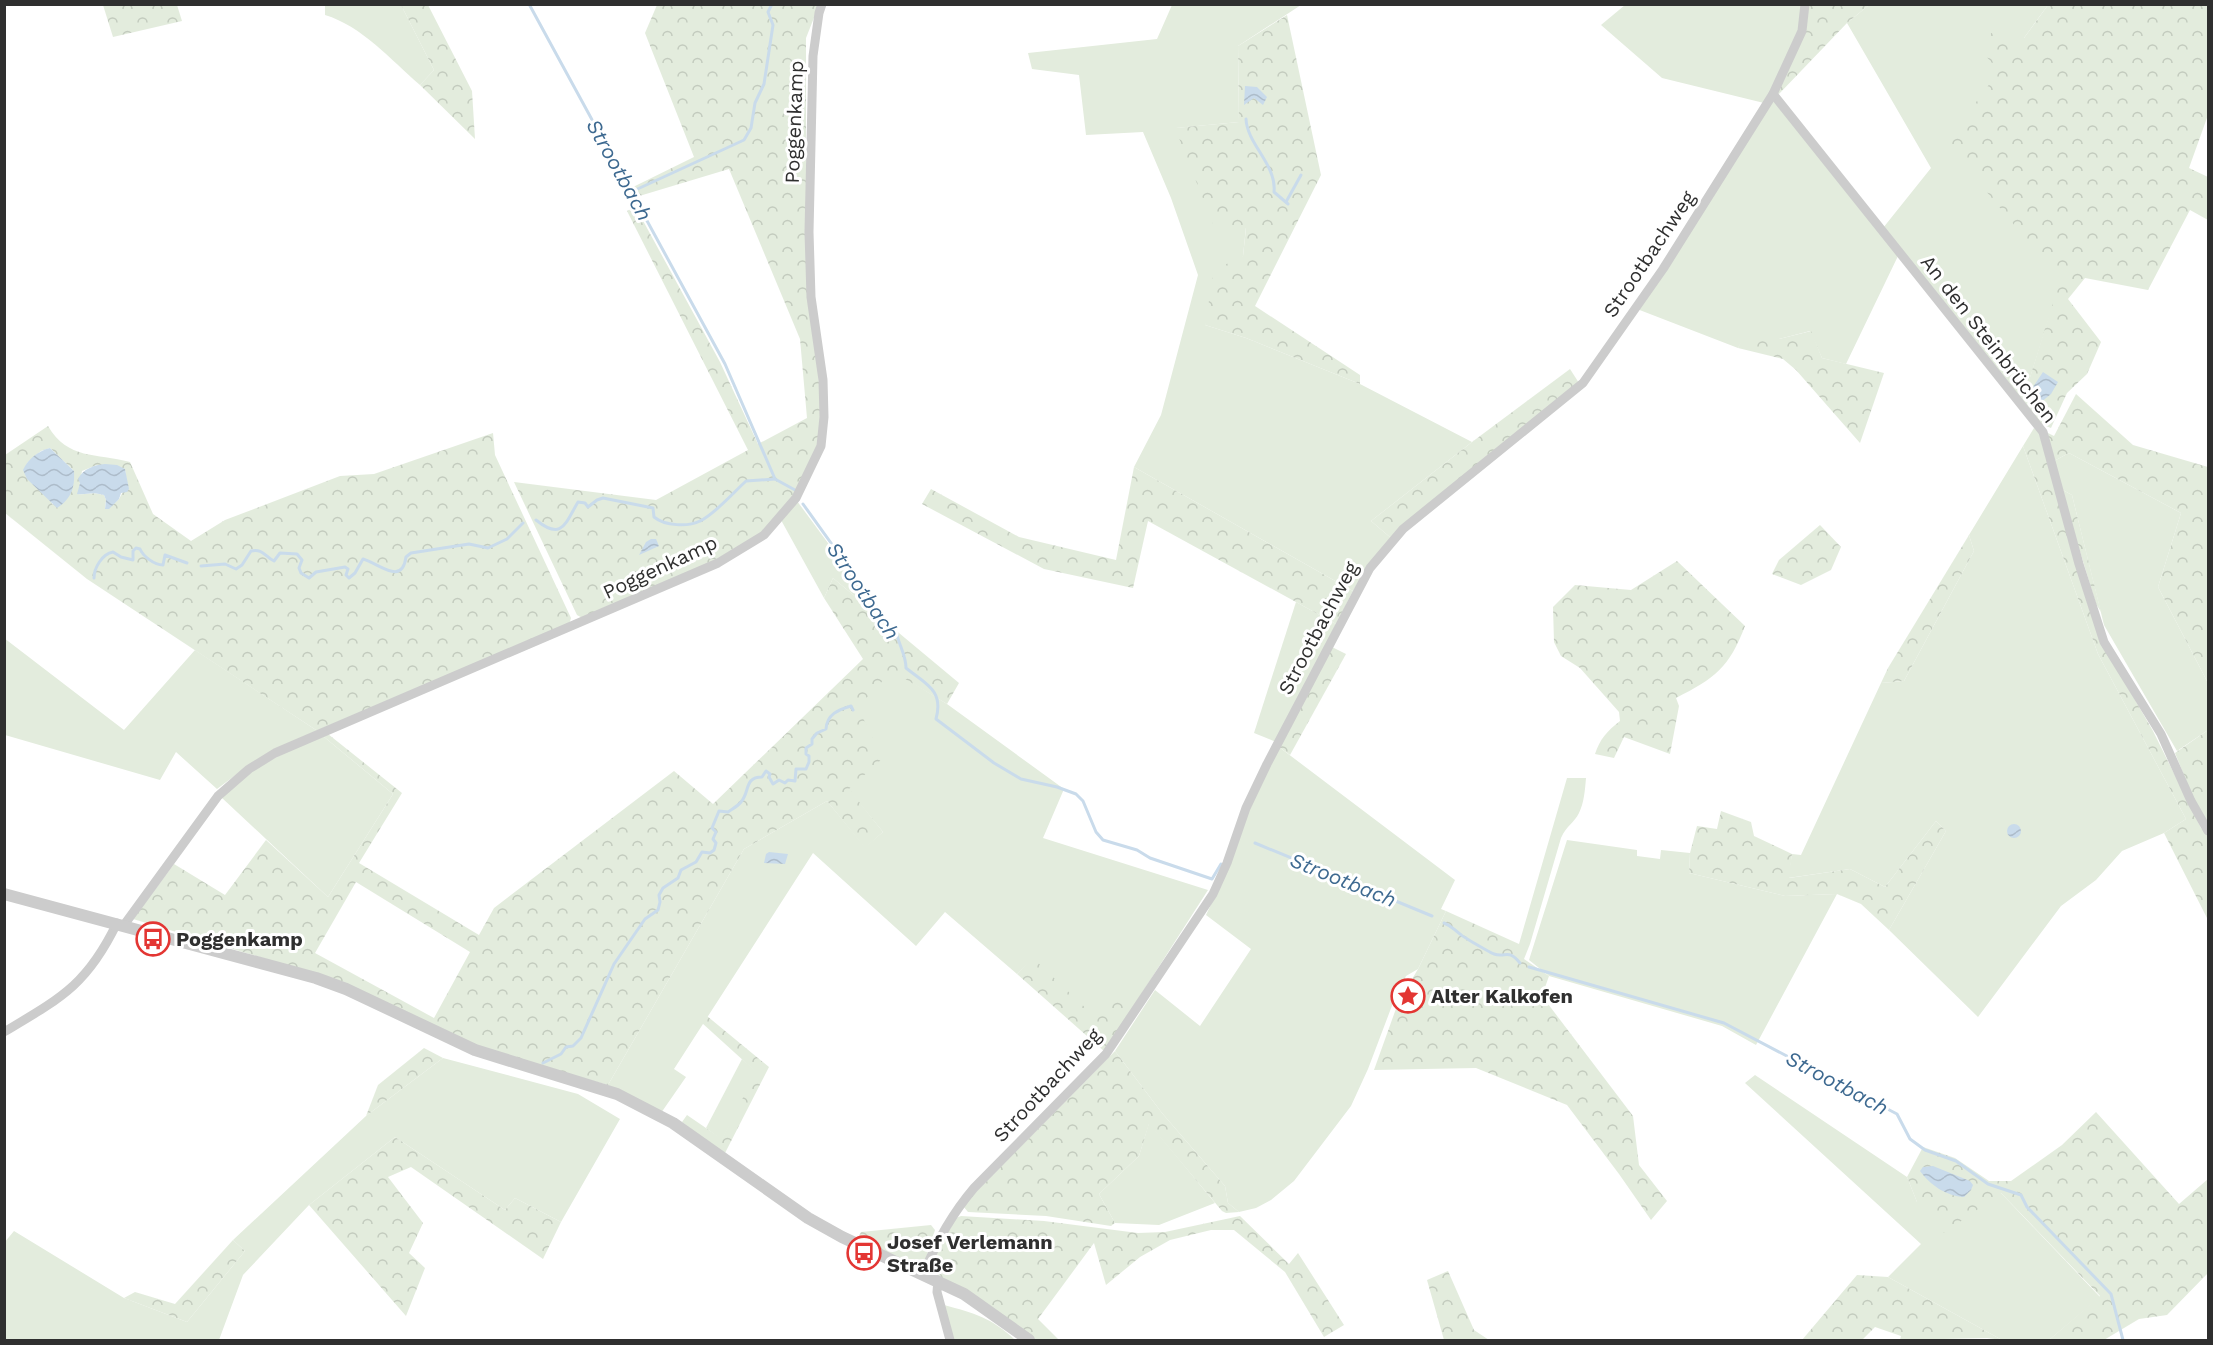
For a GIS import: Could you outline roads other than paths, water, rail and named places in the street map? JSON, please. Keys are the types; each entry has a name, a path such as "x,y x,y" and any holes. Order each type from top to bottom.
{"street":[{"name":"Poggenkamp","path":"4,1032 60,998 79,983 120,924 218,796 249,769 275,753 718,563 764,535 796,498 821,446 824,417 823,380 811,297 809,232 813,56 822,4"},
{"name":"Strootbachweg","path":"923,1275 935,1245 954,1212 974,1188 1106,1054 1213,894 1227,863 1246,808 1267,764 1370,568 1403,530 1583,383 1663,269 1773,94 1802,31 1805,4"},
{"name":"An den Steinbrüchen","path":"1773,94 2043,432 2079,564 2104,642 2161,734 2191,801 2208,831"},
{"path":"4,894 316,978 346,989 475,1050 617,1094 673,1123 808,1218 842,1237 938,1280 973,1300 1029,1341"},
{"path":"938,1280 937,1292 950,1341"}],"water":[{"path":"1245,86 1257,87 1267,97 1263,105 1254,98 1244,105"},
{"path":"2043,372 2058,382 2051,394 2033,407 2023,395 2031,390"},
{"path":"50,448 74,471 71,492 66,501 57,508 27,479 23,470 34,456"},
{"path":"105,464 117,465 125,469 129,489 121,493 119,499 109,509 105,509 104,495 77,494 80,483 78,479 83,473"},
{"path":"656,539 659,546 639,555 646,542"},
{"path":"2014,824 2019,826 2021,831 2019,836 2014,838 2009,836 2007,831 2009,826"},
{"path":"769,852 788,854 785,864 764,863 766,854"},
{"path":"1933,1166 1970,1181 1973,1185 1971,1190 1964,1197 1939,1189 1920,1171 1923,1167"}],"waterway":[{"name":"Strootbach","path":"529,4 725,364 775,479 795,490"},
{"path":"631,192 744,140 751,128 755,103 764,84 773,25 768,12 772,4"},
{"path":"1246,119 1251,137 1271,173 1274,192 1288,204"},
{"path":"1286,202 1301,175"},
{"path":"536,520 545,526 557,529 566,523 578,502 585,503 588,507 603,498 653,508 654,517 664,522 677,525 689,524 712,514 746,481 775,479"},
{"name":"Strootbach","path":"803,504 897,635 906,668 932,689 938,701 936,719 994,763 1021,779 1076,794 1083,801 1096,832 1103,840 1137,850 1150,858 1212,879 1221,864"},
{"path":"201,566 225,564 236,569 242,565 251,551 255,550 274,561 280,553 297,554 302,560 299,568 301,573 309,578 316,572 345,567 348,569 346,575 349,578 355,573 363,559 395,572 404,566 406,557 411,553 469,544 488,548 507,539 523,523"},
{"path":"94,578 102,558 113,552 133,560 133,551 136,548 140,549 149,560 160,565 163,565 165,555 187,563"},
{"path":"543,1063 561,1054 566,1047 573,1046 581,1038 614,964 645,919 658,910 659,895 663,888 678,878 681,870 696,862 702,852 710,853 714,850 716,843 713,839 716,832 712,828 719,811 728,812 738,805 744,798 750,782 762,777 766,771 770,774 769,777 773,784 779,780 785,783 788,780 795,781 796,769 806,769 809,762 806,748 812,744 812,739 817,733 826,729 828,720 834,713 851,706 853,710"},
{"name":"Strootbach","path":"1255,843 1432,916"},
{"name":"Strootbach","path":"1444,923 1492,953 1513,956 1520,963"},
{"name":"Strootbach","path":"1529,967 1724,1023 1897,1114 1910,1139 1925,1150 1956,1161 1988,1184 2021,1195 2027,1207 2111,1294 2123,1340"}],"place":[{"name":"Poggenkamp","path":"153,939"},
{"name":"Alter Kalkofen","path":"1408,996"},
{"name":"Josef Verlemann Straße","path":"864,1253"}]}
